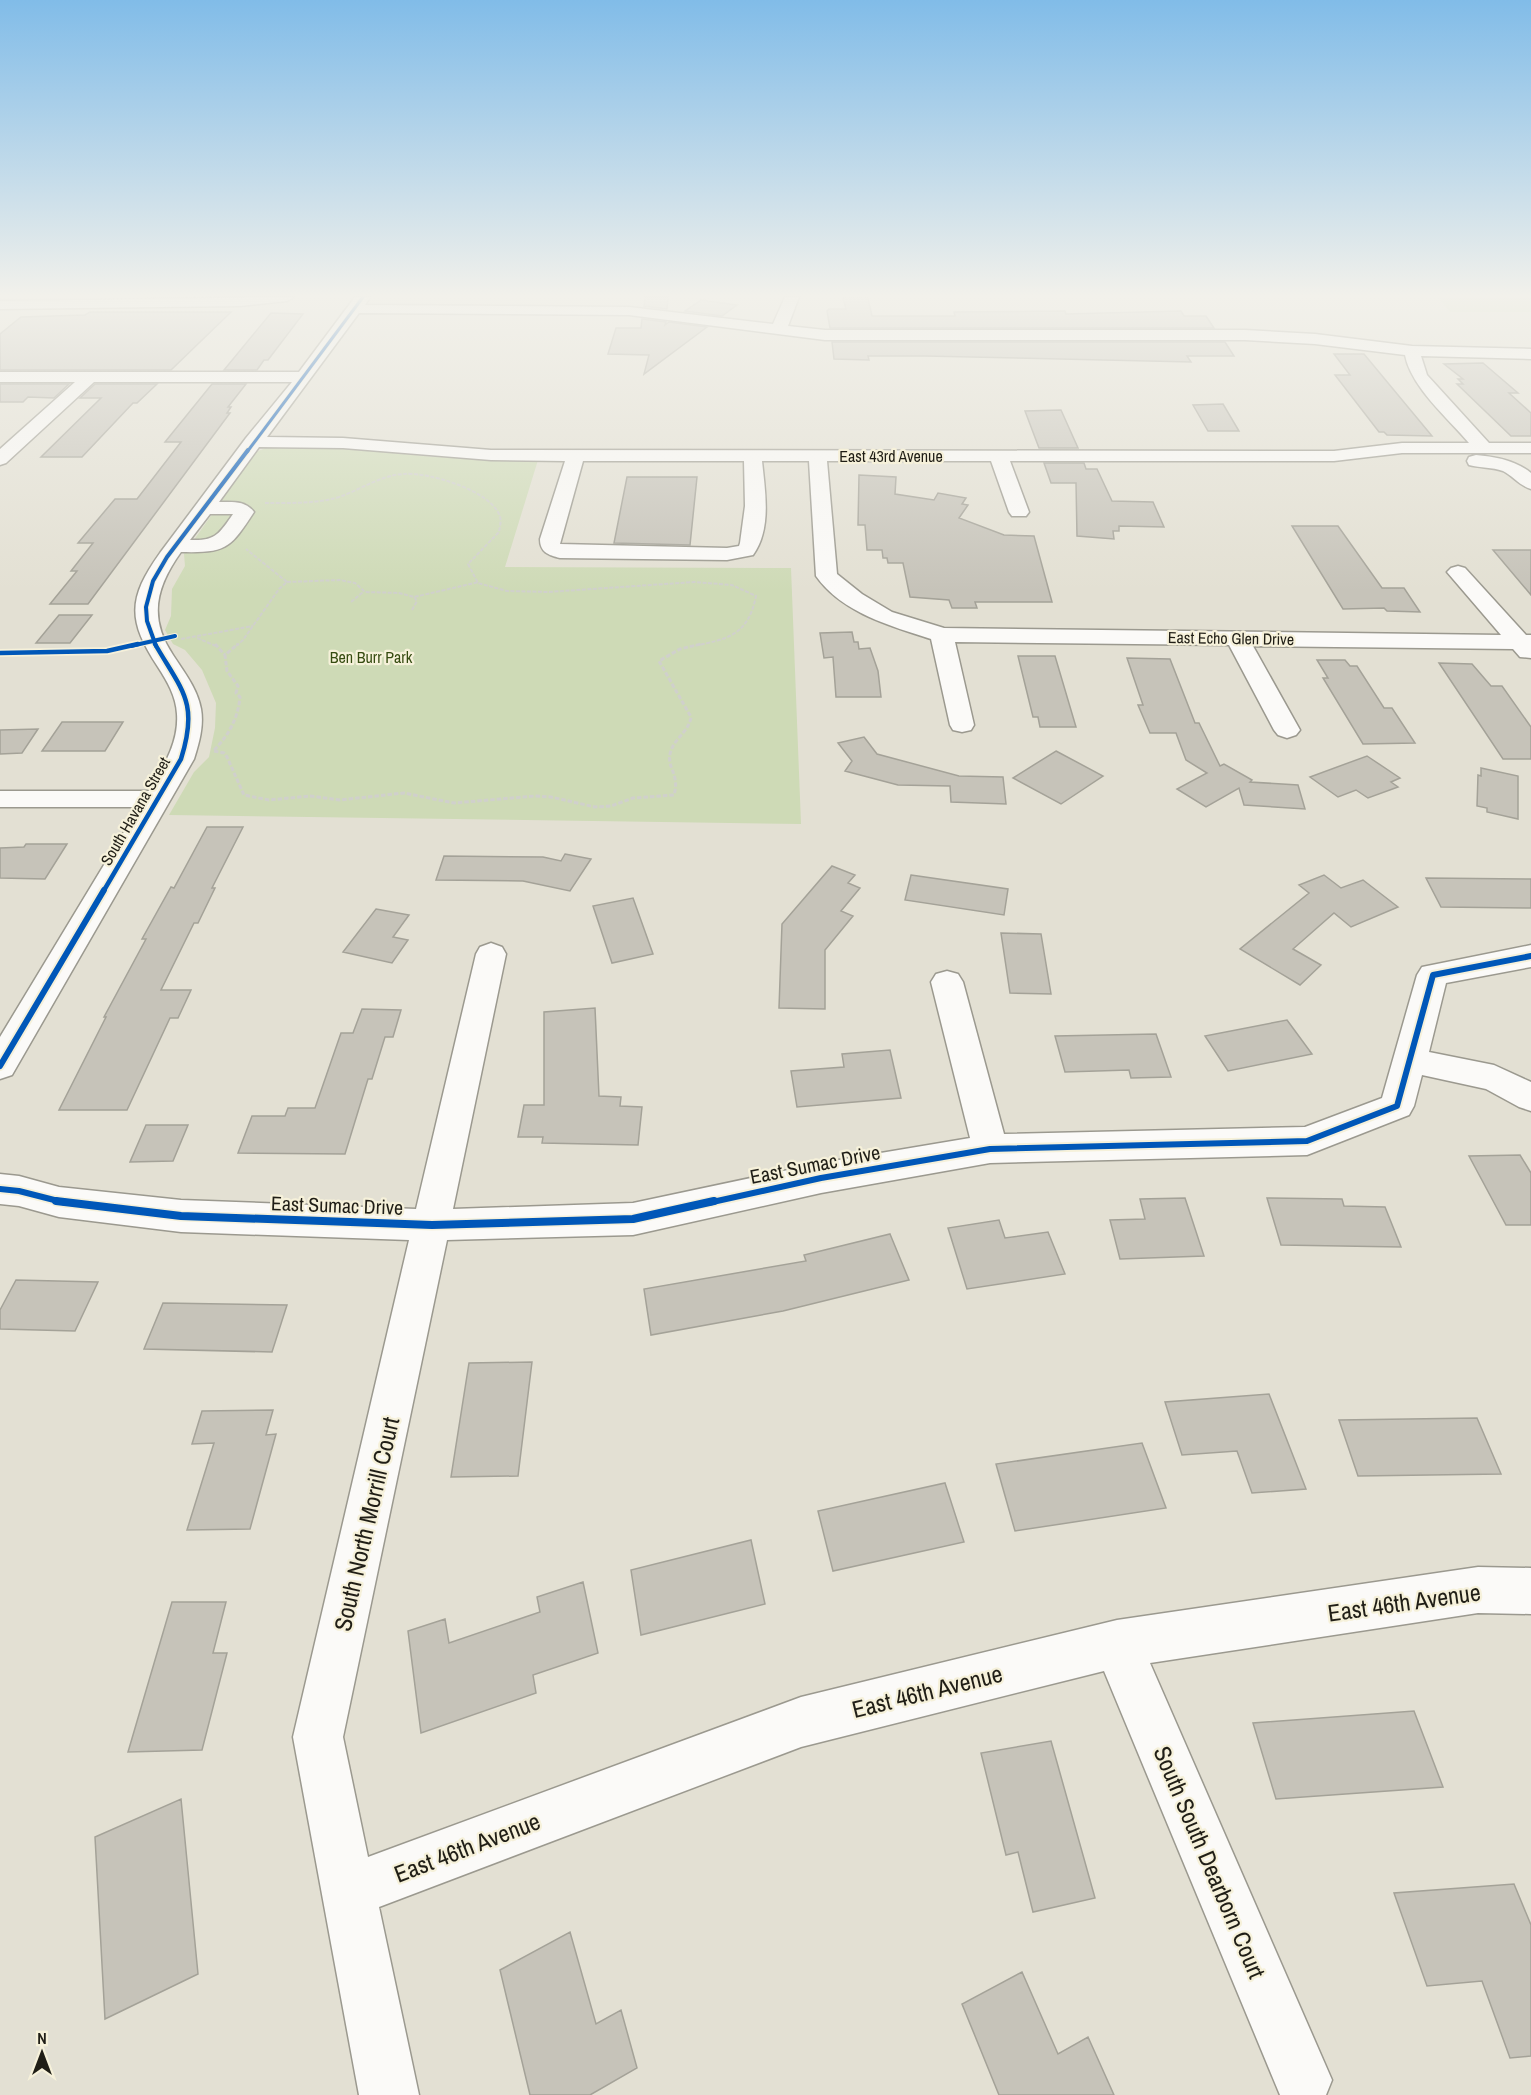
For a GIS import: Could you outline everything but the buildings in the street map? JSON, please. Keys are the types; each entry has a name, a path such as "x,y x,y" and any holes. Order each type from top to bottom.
{"street":[{"path":"0,459 71,395"},
{"name":"South Havana Street","path":"0,1066 159,799 184,750 189,733 188,704 176,676 152,642 148,630 146,606 151,590 164,564 252,442 290,395"},
{"path":"1436,395 1484,448"},
{"name":"East 43rd Avenue","path":"252,442 343,443 446,453 576,456 1334,456 1402,448 1531,448"},
{"path":"576,456 550,539 550,547 560,552 727,554 746,551 751,545 753,456"},
{"name":"East Echo Glen Drive","path":"818,456 823,547 827,576 854,599 884,617 942,635 1237,638 1527,647"},
{"path":"1334,456 1492,462 1511,467 1531,483"},
{"path":"999,457 1019,512"},
{"path":"177,546 214,546 224,543 244,512 238,508 205,508"},
{"path":"1458,572 1527,647"},
{"path":"942,635 962,725"},
{"path":"1237,638 1287,730"},
{"path":"0,799 159,799"},
{"name":"South North Morrill Court","path":"389,2095 318,1737 491,954"},
{"name":"East Sumac Drive","path":"0,1189 19,1191 59,1202 181,1216 432,1225 633,1219 821,1178 990,1149 1307,1141 1397,1106 1433,975 1531,956"},
{"path":"946,982 990,1149"},
{"path":"1409,1060 1494,1078 1531,1098"},
{"name":"East 46th Avenue","path":"348,1892 801,1722 1117,1644 1478,1590 1531,1591"},
{"name":"South South Dearborn Court","path":"1117,1644 1303,2080"}],"path":[{"path":"193,637 214,643 225,655 227,671 238,686 236,693 240,697 240,704 226,738 214,751 224,753 228,757 244,795 269,800 310,796 340,800 404,793 454,803 535,796 551,797 596,807 611,806 633,798 674,795 678,784 676,772 669,761 670,752 691,724 691,717 659,661 685,647 734,635 747,623 756,597 751,591 738,586 692,581 527,593 492,588 479,582 468,570 468,564 499,531 499,514 492,505 460,486 424,475 405,474 334,498 260,503"},
{"path":"460,486 470,483"},
{"path":"268,512 274,503"},
{"path":"245,548 262,561 265,568 287,582"},
{"path":"225,655 243,640 279,589 287,582 306,579 346,581 358,584 363,592"},
{"path":"351,602 363,592 399,593 414,597 479,582"},
{"path":"751,591 759,586"},
{"path":"412,610 417,601 414,597"},
{"path":"177,640 254,626"}],"green space":[{"name":"Ben Burr Park","path":"268,447 337,447 434,457 538,460 505,567 791,568 801,824 169,815 194,772 209,757 215,728 216,703 202,670 185,650 173,644 165,630 171,616 172,589 185,566 184,554 256,452"}],"cycle path":[{"path":"0,1066 181,759 188,730 189,708 183,689 150,634 146,607 153,581 176,545 290,395"},
{"path":"0,653 107,651 175,636"},
{"path":"0,1189 19,1191 59,1202 181,1216 432,1225 633,1219 821,1178 990,1149 1307,1141 1397,1106 1433,975 1531,956"}]}
